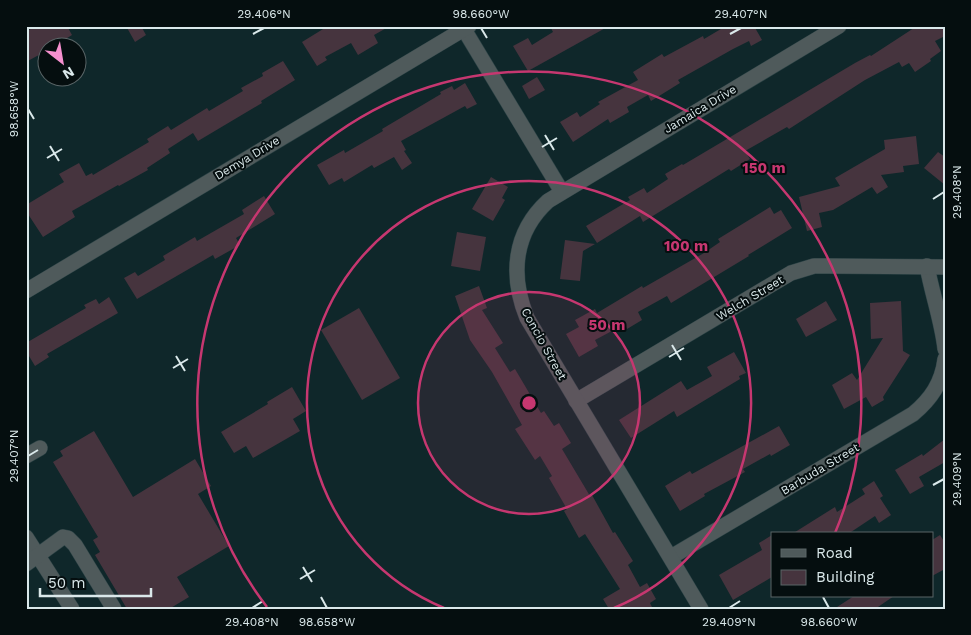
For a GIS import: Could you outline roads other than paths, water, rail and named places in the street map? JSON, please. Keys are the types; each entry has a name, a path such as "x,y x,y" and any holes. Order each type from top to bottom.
{"street":[{"name":"Jamaica Drive","path":"562,192 839,26"},
{"path":"465,27 562,192"},
{"name":"Demya Drive","path":"26,291 465,27"},
{"name":"Concio Street","path":"562,192 540,209 530,222 522,240 518,253 516,280 520,300 527,318 702,609"},
{"name":"Welch Street","path":"576,401 791,273 814,266 945,267"},
{"path":"927,266 932,295 944,337 945,349"},
{"name":"Barbuda Street","path":"670,557 912,414 934,392 944,370 945,358"},
{"path":"26,456 40,448"},
{"path":"26,537 32,559 72,609"},
{"path":"32,559 63,537 68,538 75,545 114,609"}]}
